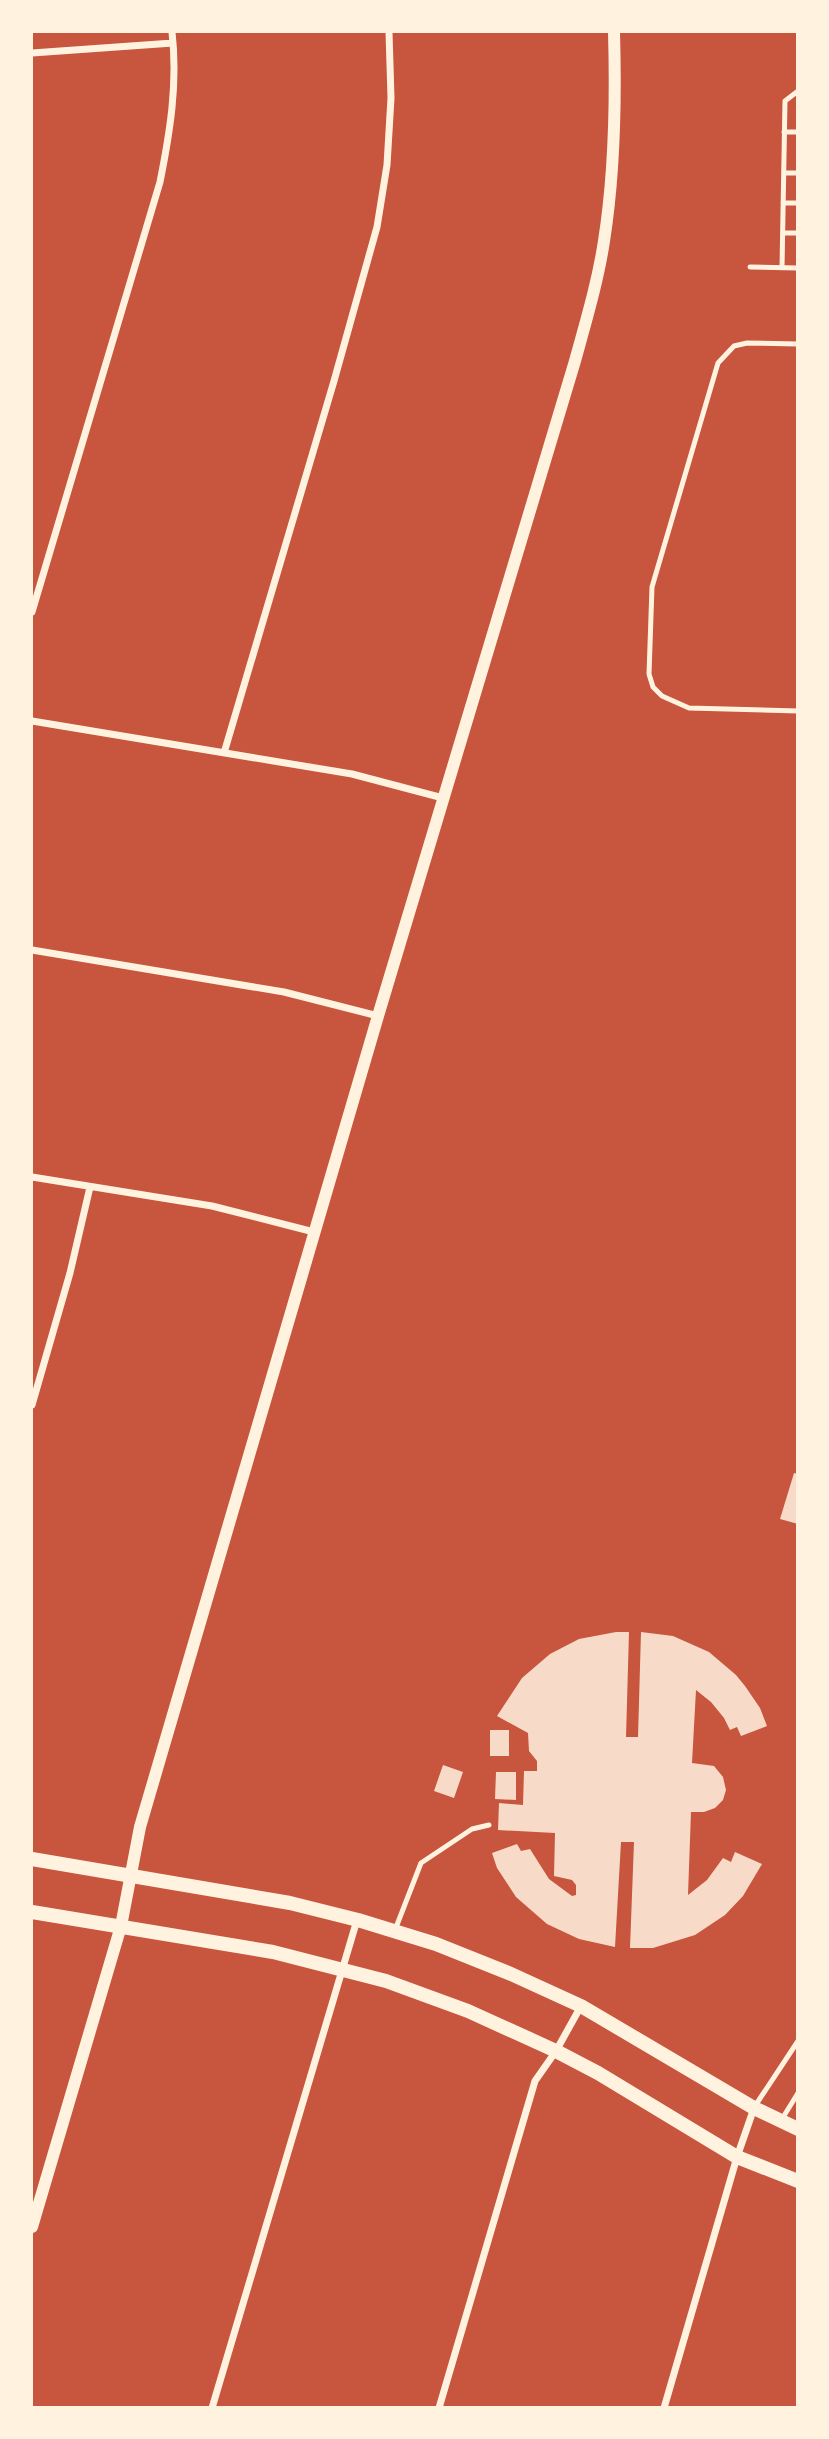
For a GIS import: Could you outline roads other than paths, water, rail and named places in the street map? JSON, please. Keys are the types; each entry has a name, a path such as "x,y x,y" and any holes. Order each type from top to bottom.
{"main road":[{"path":"32,1859 290,1903 436,1944 581,2006 754,2108 797,2129"},
{"path":"32,1912 273,1952 386,1982 468,2011 556,2051 598,2073 737,2157 797,2181"}],"street":[{"path":"32,612 160,182 172,114 172,32"},
{"path":"224,753 377,227 387,165 391,98 389,32"},
{"path":"32,2227 121,1926 141,1827 314,1231 575,361 595,286 606,231 613,163 616,95 614,32"},
{"path":"32,53 173,43"},
{"path":"32,721 352,774 443,798"},
{"path":"32,950 284,992 378,1017"},
{"path":"32,1177 212,1206 314,1231"},
{"path":"32,1405 70,1273 90,1187"},
{"path":"212,2407 358,1920"},
{"path":"439,2407 535,2081 556,2051 581,2006"},
{"path":"664,2407 737,2157 754,2108"}],"lane":[{"path":"782,268 785,102 797,91"},
{"path":"785,132 797,132"},
{"path":"784,173 797,173"},
{"path":"783,203 797,203"},
{"path":"783,233 797,233"},
{"path":"750,267 797,268"},
{"path":"797,344 747,343 734,346 718,363 652,587 649,674 653,687 662,696 689,708 797,711"},
{"path":"395,1931 421,1863 472,1829 489,1825"},
{"path":"754,2108 797,2041"},
{"path":"780,2121 797,2093"}]}
